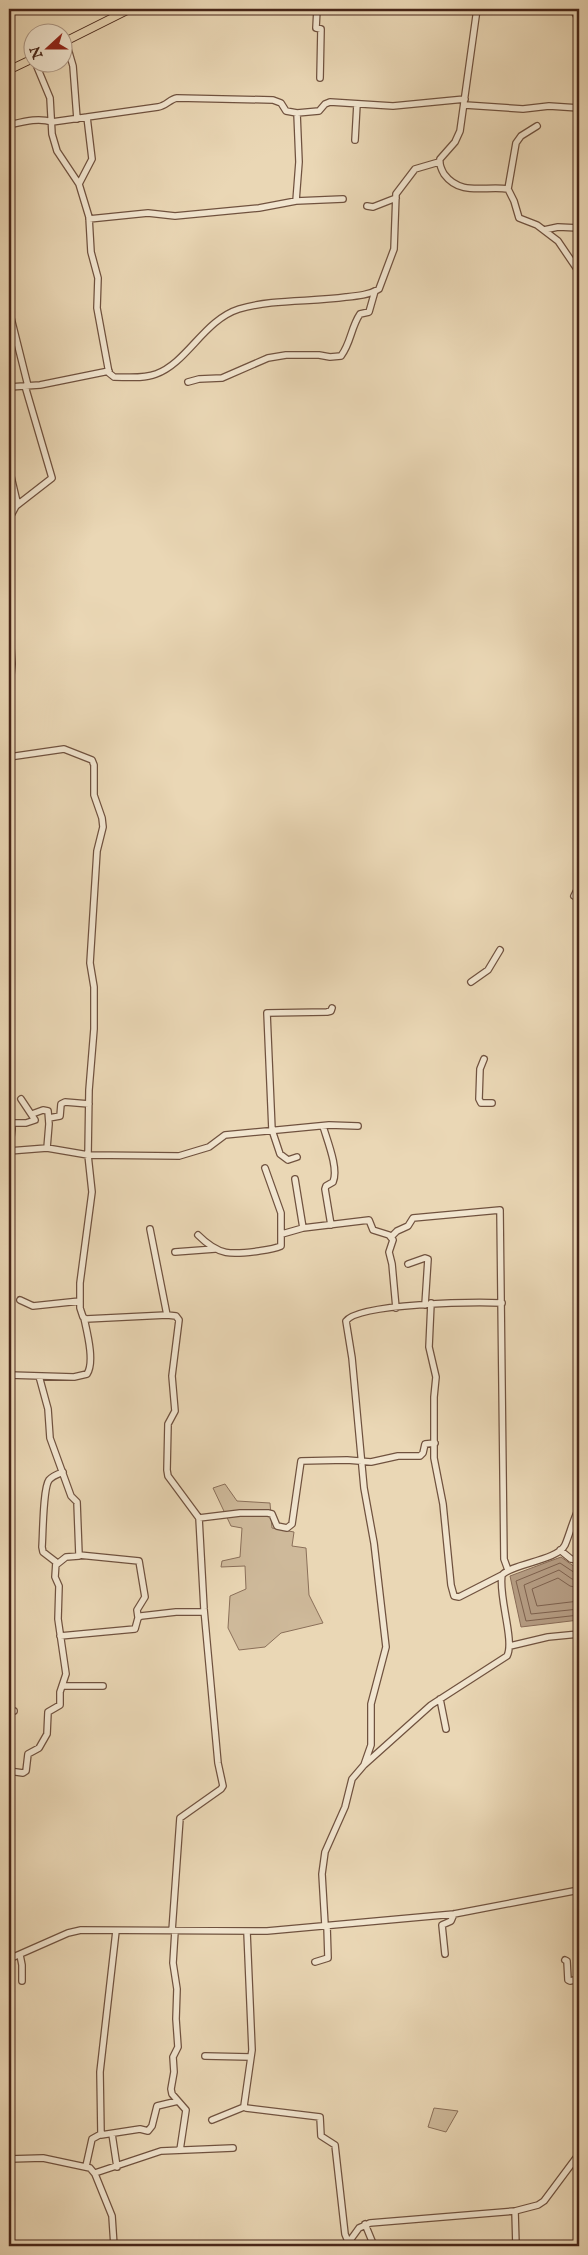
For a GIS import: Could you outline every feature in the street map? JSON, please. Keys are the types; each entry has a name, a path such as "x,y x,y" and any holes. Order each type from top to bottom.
{"main road":[{"path":"72,38 126,10"},
{"path":"9,70 22,63"}],"street":[{"path":"317,9 316,28 321,29 320,78"},
{"path":"353,10 366,9"},
{"path":"188,382 199,379 222,378 268,358 286,355 341,356 348,346 356,319 360,314 369,312 375,291 382,284 394,249 396,198 398,191 415,169 439,162 459,137 477,9"},
{"path":"573,9 579,21"},
{"path":"72,66 77,118"},
{"path":"39,72 50,98 52,138 57,151 79,184 89,219 91,252 98,278 98,308 109,371 114,377 150,376 159,373 172,364 217,321 231,312 278,303 334,299 375,291"},
{"path":"9,125 46,119 52,122 163,106 177,98 273,100 281,102 286,111 297,113 319,111 328,102 393,106 465,102 522,110 548,106 579,108"},
{"path":"355,140 357,104"},
{"path":"296,202 299,162 297,113"},
{"path":"79,184 92,159 87,117"},
{"path":"537,126 521,136 516,143 508,189 519,218 544,230 558,241 579,272"},
{"path":"439,162 442,171 454,183 477,190 508,189"},
{"path":"367,206 373,207 396,198"},
{"path":"89,219 159,212 175,216 258,208 296,202 342,199"},
{"path":"544,230 558,227 579,228"},
{"path":"9,310 26,386 52,478 18,502 9,519"},
{"path":"9,388 109,371"},
{"path":"9,468 18,502"},
{"path":"9,503 18,502"},
{"path":"9,617 12,664 9,696"},
{"path":"9,757 67,750 92,760 94,765 94,795 103,827 97,851 90,963 94,995 88,1155 92,1192 84,1243 80,1301 89,1345 88,1373 79,1377 9,1375"},
{"path":"574,896 579,886"},
{"path":"471,982 488,970 500,950"},
{"path":"297,1156 288,1160 280,1154 272,1130 267,1013 327,1012 331,1011 332,1008"},
{"path":"484,1059 480,1069 479,1099 481,1103 492,1103"},
{"path":"11,1123 33,1121 35,1119 26,1109 21,1099"},
{"path":"9,1102 11,1123 9,1152 47,1148 88,1155 179,1156 209,1147 225,1135 323,1126 358,1126"},
{"path":"49,1118 60,1116 61,1104 65,1102 89,1104"},
{"path":"32,1114 46,1110 49,1118 47,1148"},
{"path":"323,1126 332,1156 335,1177 333,1182 326,1186 325,1189 331,1225"},
{"path":"198,1235 208,1245 234,1254 282,1246 281,1213 265,1168"},
{"path":"295,1179 303,1228"},
{"path":"391,1237 397,1231 408,1226 413,1218 500,1210 504,1559 508,1570"},
{"path":"282,1234 303,1228 368,1220 373,1230 391,1237"},
{"path":"150,1229 167,1315"},
{"path":"391,1237 393,1242 389,1252 396,1308"},
{"path":"175,1252 216,1249"},
{"path":"408,1264 425,1258 428,1259 429,1347 436,1376 434,1458 443,1504 451,1585 454,1596 459,1597 508,1570 531,1563 560,1550 565,1545 579,1508"},
{"path":"20,1300 33,1306 80,1301"},
{"path":"364,1765 371,1745 370,1704 386,1654 346,1320 351,1315 428,1304 502,1303"},
{"path":"84,1318 167,1315 176,1316 179,1320 172,1376 174,1411 168,1424 167,1473 199,1518 204,1612 218,1763 223,1786 180,1818 172,1963 177,1990 176,2019 178,2047 173,2057 174,2072 171,2089 172,2094 186,2110 180,2150"},
{"path":"39,1376 48,1409 50,1438 72,1497 77,1504 80,1556"},
{"path":"199,1518 240,1513 268,1513 272,1514 277,1526 287,1528 292,1524 300,1478 300,1462 336,1460 362,1462 398,1456 420,1456 426,1444 435,1443"},
{"path":"9,1771 26,1771 28,1754 39,1748 48,1733 48,1712 60,1706 66,1670 58,1619 59,1588 56,1578 56,1565 53,1559 43,1552 42,1547 44,1496 49,1479 63,1472"},
{"path":"560,1550 571,1559 579,1560"},
{"path":"56,1565 66,1557 80,1556 139,1561 145,1597 137,1610 138,1618 136,1628 133,1630 60,1636"},
{"path":"316,1962 328,1958 322,1874 325,1852 345,1806 350,1783 364,1765 440,1699 503,1659 509,1653 510,1646 503,1604 502,1575"},
{"path":"138,1618 176,1612 204,1612"},
{"path":"510,1646 549,1636 579,1634"},
{"path":"62,1686 103,1686"},
{"path":"440,1699 446,1729"},
{"path":"9,1959 74,1932 116,1930 247,1932 326,1926 454,1914 579,1890"},
{"path":"444,1954 442,1924 452,1921 454,1914"},
{"path":"101,2134 100,2072 116,1930"},
{"path":"244,2107 252,2050 247,1932"},
{"path":"20,1955 22,1981"},
{"path":"565,1960 567,1961 568,1980 579,1979"},
{"path":"205,2056 250,2057"},
{"path":"86,2166 92,2139 101,2134 140,2130 148,2131 152,2126 157,2106 178,2101"},
{"path":"212,2120 244,2107 320,2118 321,2136 333,2142 335,2148 348,2241"},
{"path":"112,2134 117,2167"},
{"path":"94,2173 117,2167 156,2152 233,2148"},
{"path":"348,2241 365,2224 515,2211 538,2205 544,2201 579,2154"},
{"path":"9,2159 43,2158 86,2166 94,2173 112,2216 114,2246"},
{"path":"515,2211 516,2246"},
{"path":"365,2224 374,2246"}],"shaded area":[{"path":"225,1484 237,1501 270,1503 272,1528 294,1532 292,1546 306,1548 309,1595 323,1623 281,1633 265,1647 239,1650 228,1628 230,1596 246,1589 245,1566 221,1567 222,1561 240,1557 242,1528 231,1526 213,1488"},
{"path":"434,2108 458,2111 446,2132 428,2127"}],"water":[{"path":"561,1557 579,1570 579,1620 521,1627 510,1576"}]}
